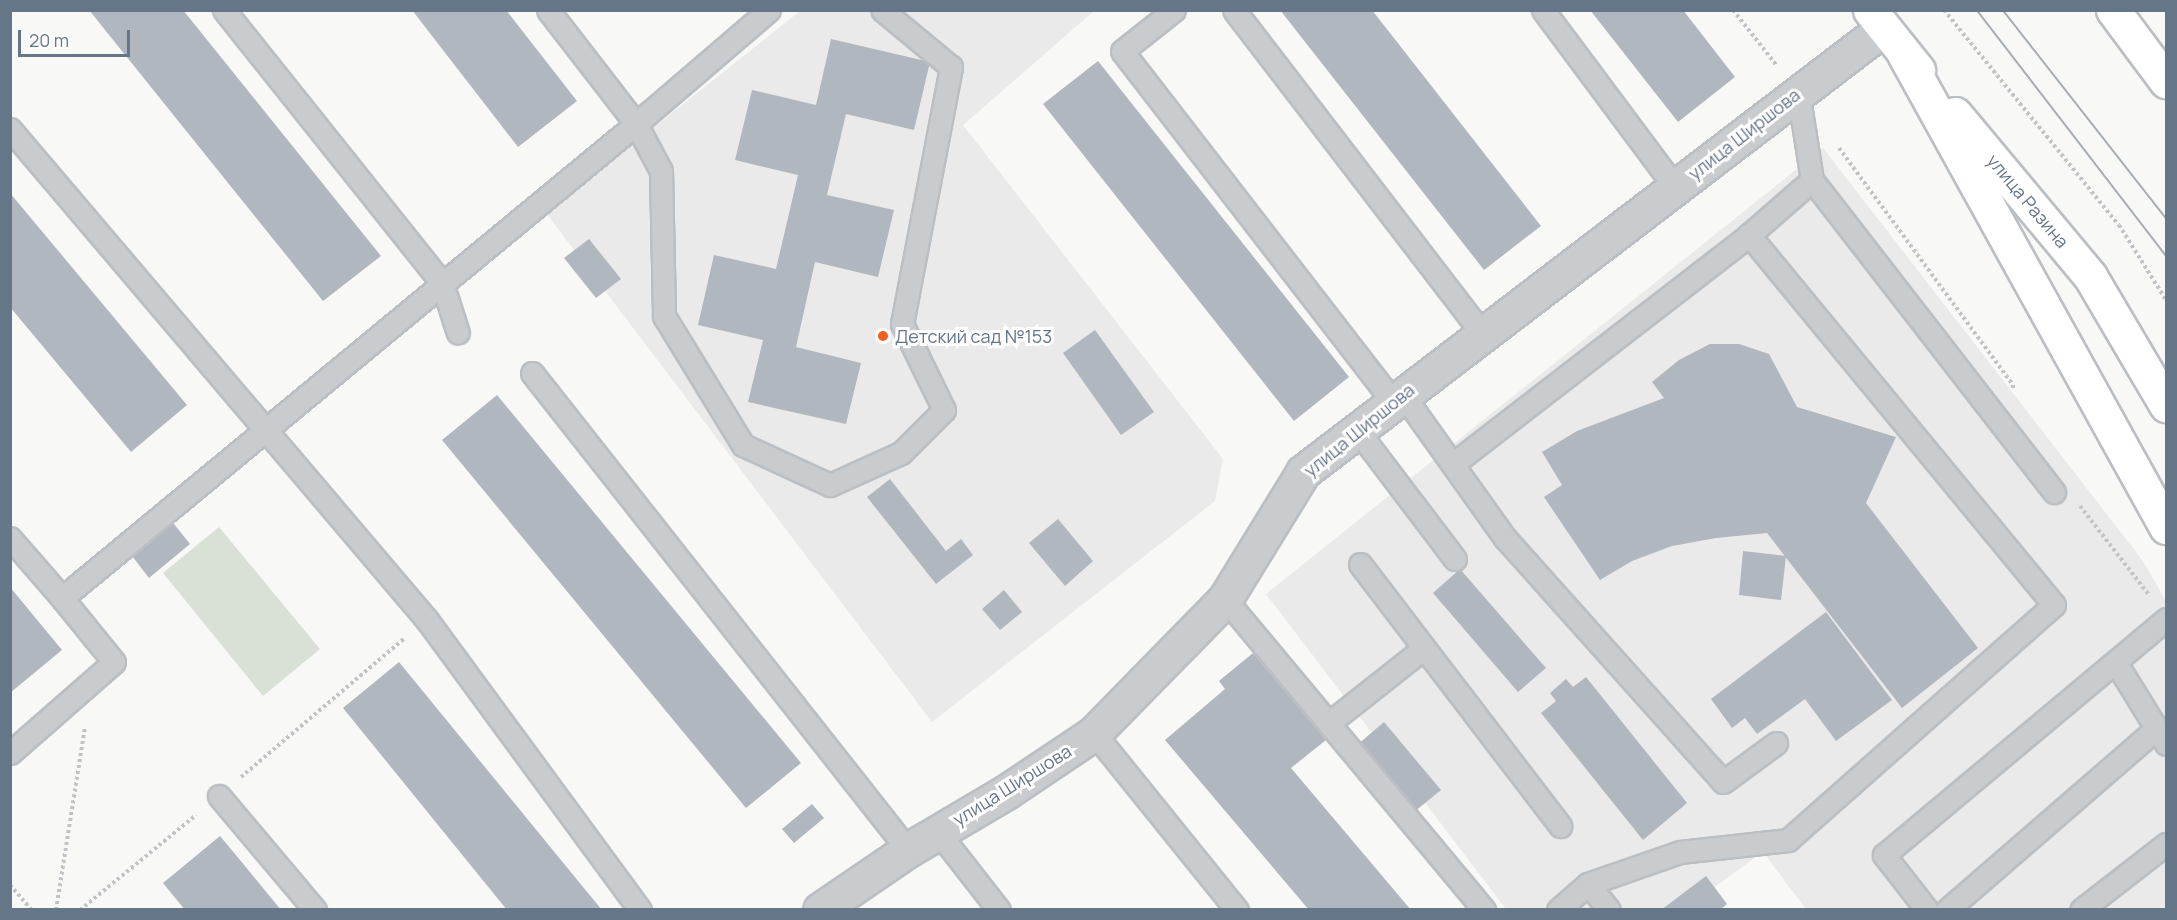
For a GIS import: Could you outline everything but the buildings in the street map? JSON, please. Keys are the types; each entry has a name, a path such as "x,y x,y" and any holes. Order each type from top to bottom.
{"main road":[{"path":"2113,10 2166,81"},
{"name":"улица Разина","path":"1877,19 2090,276 2166,405"},
{"path":"1904,54 2166,527"}],"street":[{"name":"улица Ширшова","path":"820,909 908,850 1006,792 1094,733 1225,599 1303,472 1798,92 1877,19"}],"lane":[{"path":"224,10 442,283 458,333"},
{"path":"548,10 636,124 661,171 664,316 743,445 830,485 901,453 944,410 902,324 951,67 882,10"},
{"path":"62,598 636,124 769,10"},
{"path":"1174,10 1122,51 1398,399 1453,464 1505,538 1723,782 1776,743"},
{"path":"1234,10 1482,333"},
{"path":"1543,10 1675,187"},
{"path":"1798,92 1812,180 2054,492"},
{"path":"10,129 426,620 640,909"},
{"path":"1453,464 1749,235 1812,180"},
{"path":"1558,909 1588,884 1680,852 1788,840 2054,605 1749,235"},
{"path":"532,373 908,850"},
{"path":"1357,430 1455,559"},
{"path":"10,538 114,662 10,753"},
{"path":"1360,564 1560,826"},
{"path":"1225,599 1484,909"},
{"path":"1927,909 1884,855 2166,619"},
{"path":"1329,723 1424,648"},
{"path":"1947,909 2161,736 2116,663"},
{"path":"1094,733 1237,909"},
{"path":"219,796 315,909"},
{"path":"938,832 999,909"},
{"path":"2081,909 2166,844"},
{"path":"1588,884 1609,909"}],"path":[{"path":"1944,10 2119,225 2166,300"},
{"path":"80,909 219,796 426,620"},
{"path":"56,909 93,681"},
{"path":"10,885 32,909"}],"shaded area":[{"name":"Детский сад №153","path":"800,11 1094,11 963,125 1223,459 1215,501 932,722 546,213"},
{"path":"1823,148 2143,561 2166,601 2166,909 1806,909 1763,852 1684,909 1506,909 1266,594"},
{"path":"219,527 320,649 263,696 163,573"}],"tram line":[{"path":"1977,10 2166,255"},
{"path":"2003,10 2166,218"}],"place":[{"name":"Детский сад №153","path":"883,336"}]}
